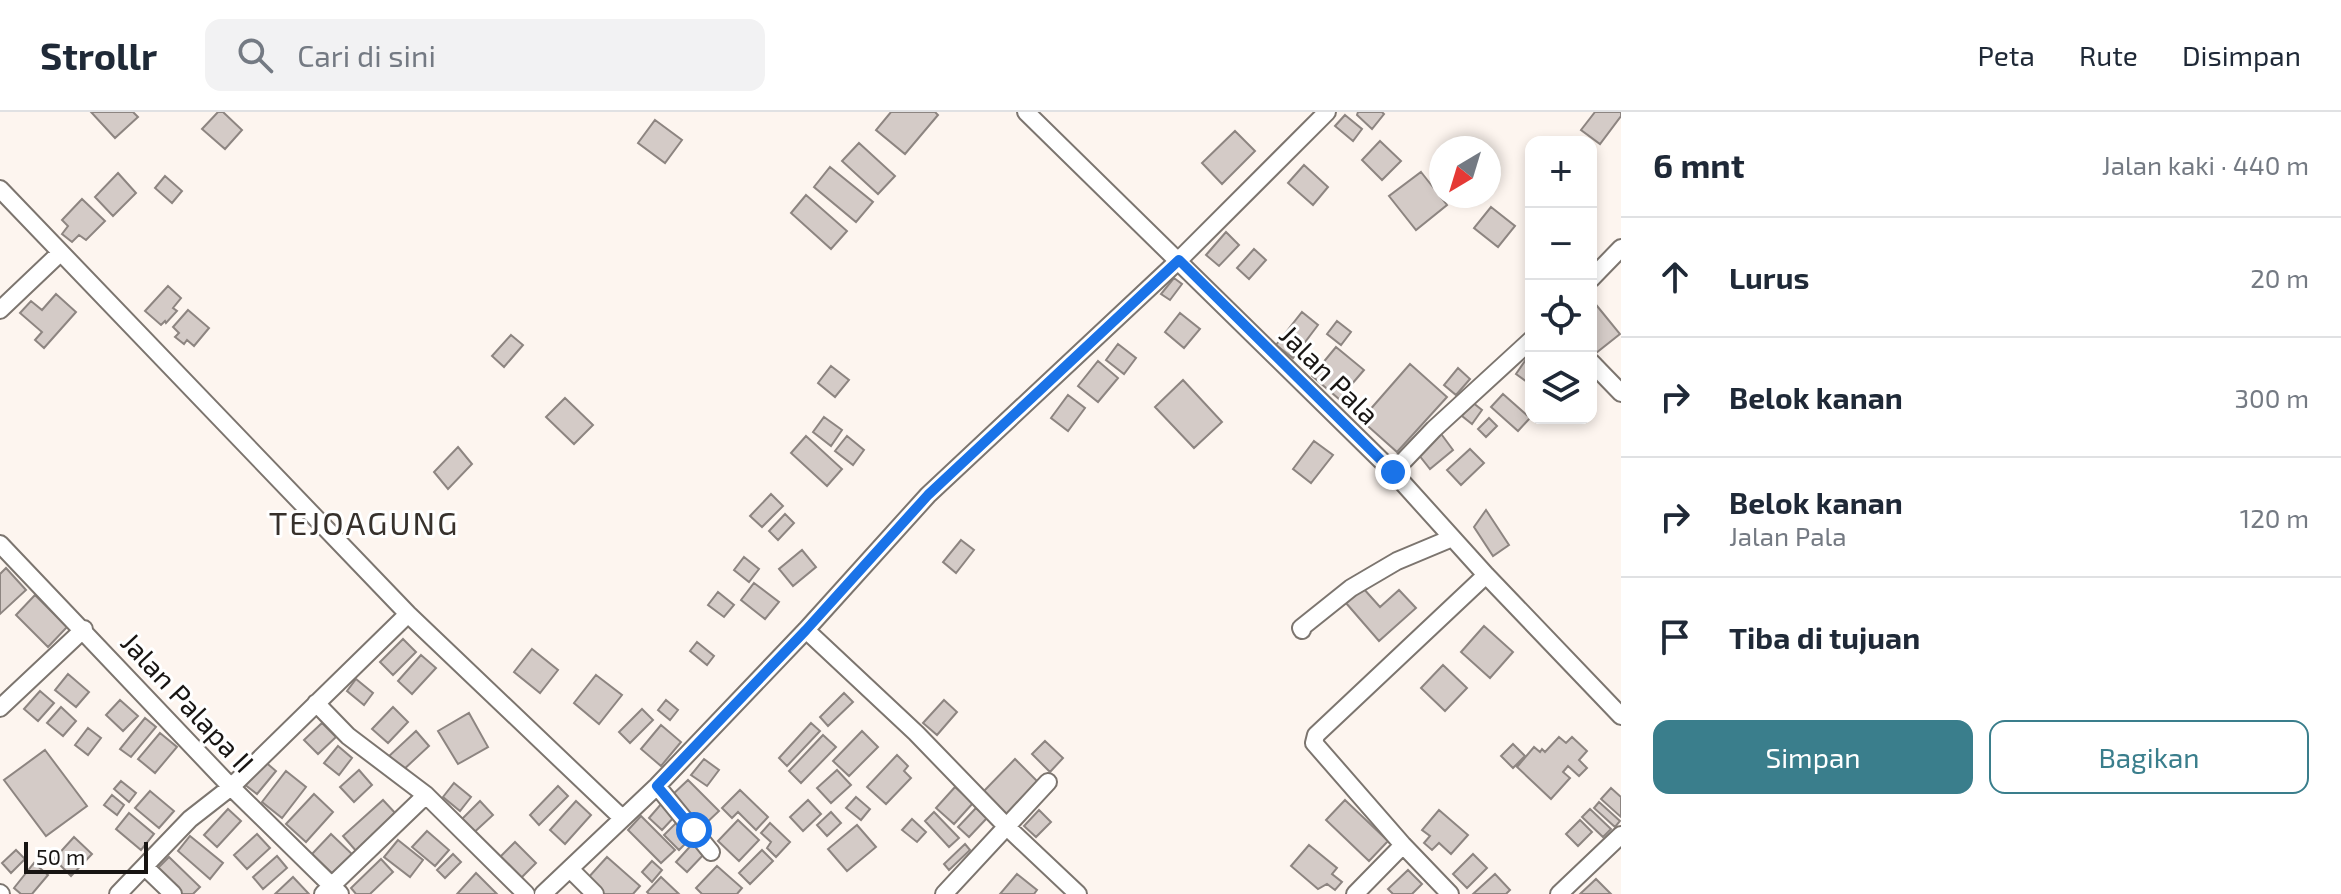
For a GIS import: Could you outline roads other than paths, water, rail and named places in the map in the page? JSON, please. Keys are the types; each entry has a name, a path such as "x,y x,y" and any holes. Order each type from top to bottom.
{"street":[{"path":"543,894 657,786 806,630 928,495 1179,260 1327,112"},
{"name":"Jalan Pala","path":"1037,116 1393,472 1621,716"},
{"path":"0,189 408,614 621,817"},
{"path":"1597,273 1621,248"},
{"path":"0,310 60,253"},
{"path":"1393,472 1434,429 1525,346"},
{"path":"1597,368 1621,393"},
{"path":"1302,630 1351,588 1397,561 1452,538"},
{"name":"Jalan Palapa II","path":"0,544 331,891"},
{"path":"1450,894 1314,743 1316,735 1486,575"},
{"path":"118,894 190,819 231,787 408,614"},
{"path":"0,708 84,629"},
{"path":"806,630 916,733 1007,827 1078,894"},
{"path":"316,703 348,736 426,795 526,894"},
{"path":"944,894 1048,782"},
{"path":"657,786 711,852"},
{"path":"331,891 426,795"},
{"path":"1559,894 1621,835"},
{"path":"1355,894 1403,845"},
{"path":"146,868 173,894"},
{"path":"570,869 595,894"}],"district":[{"name":"TEJOAGUNG","path":"364,522"}]}
